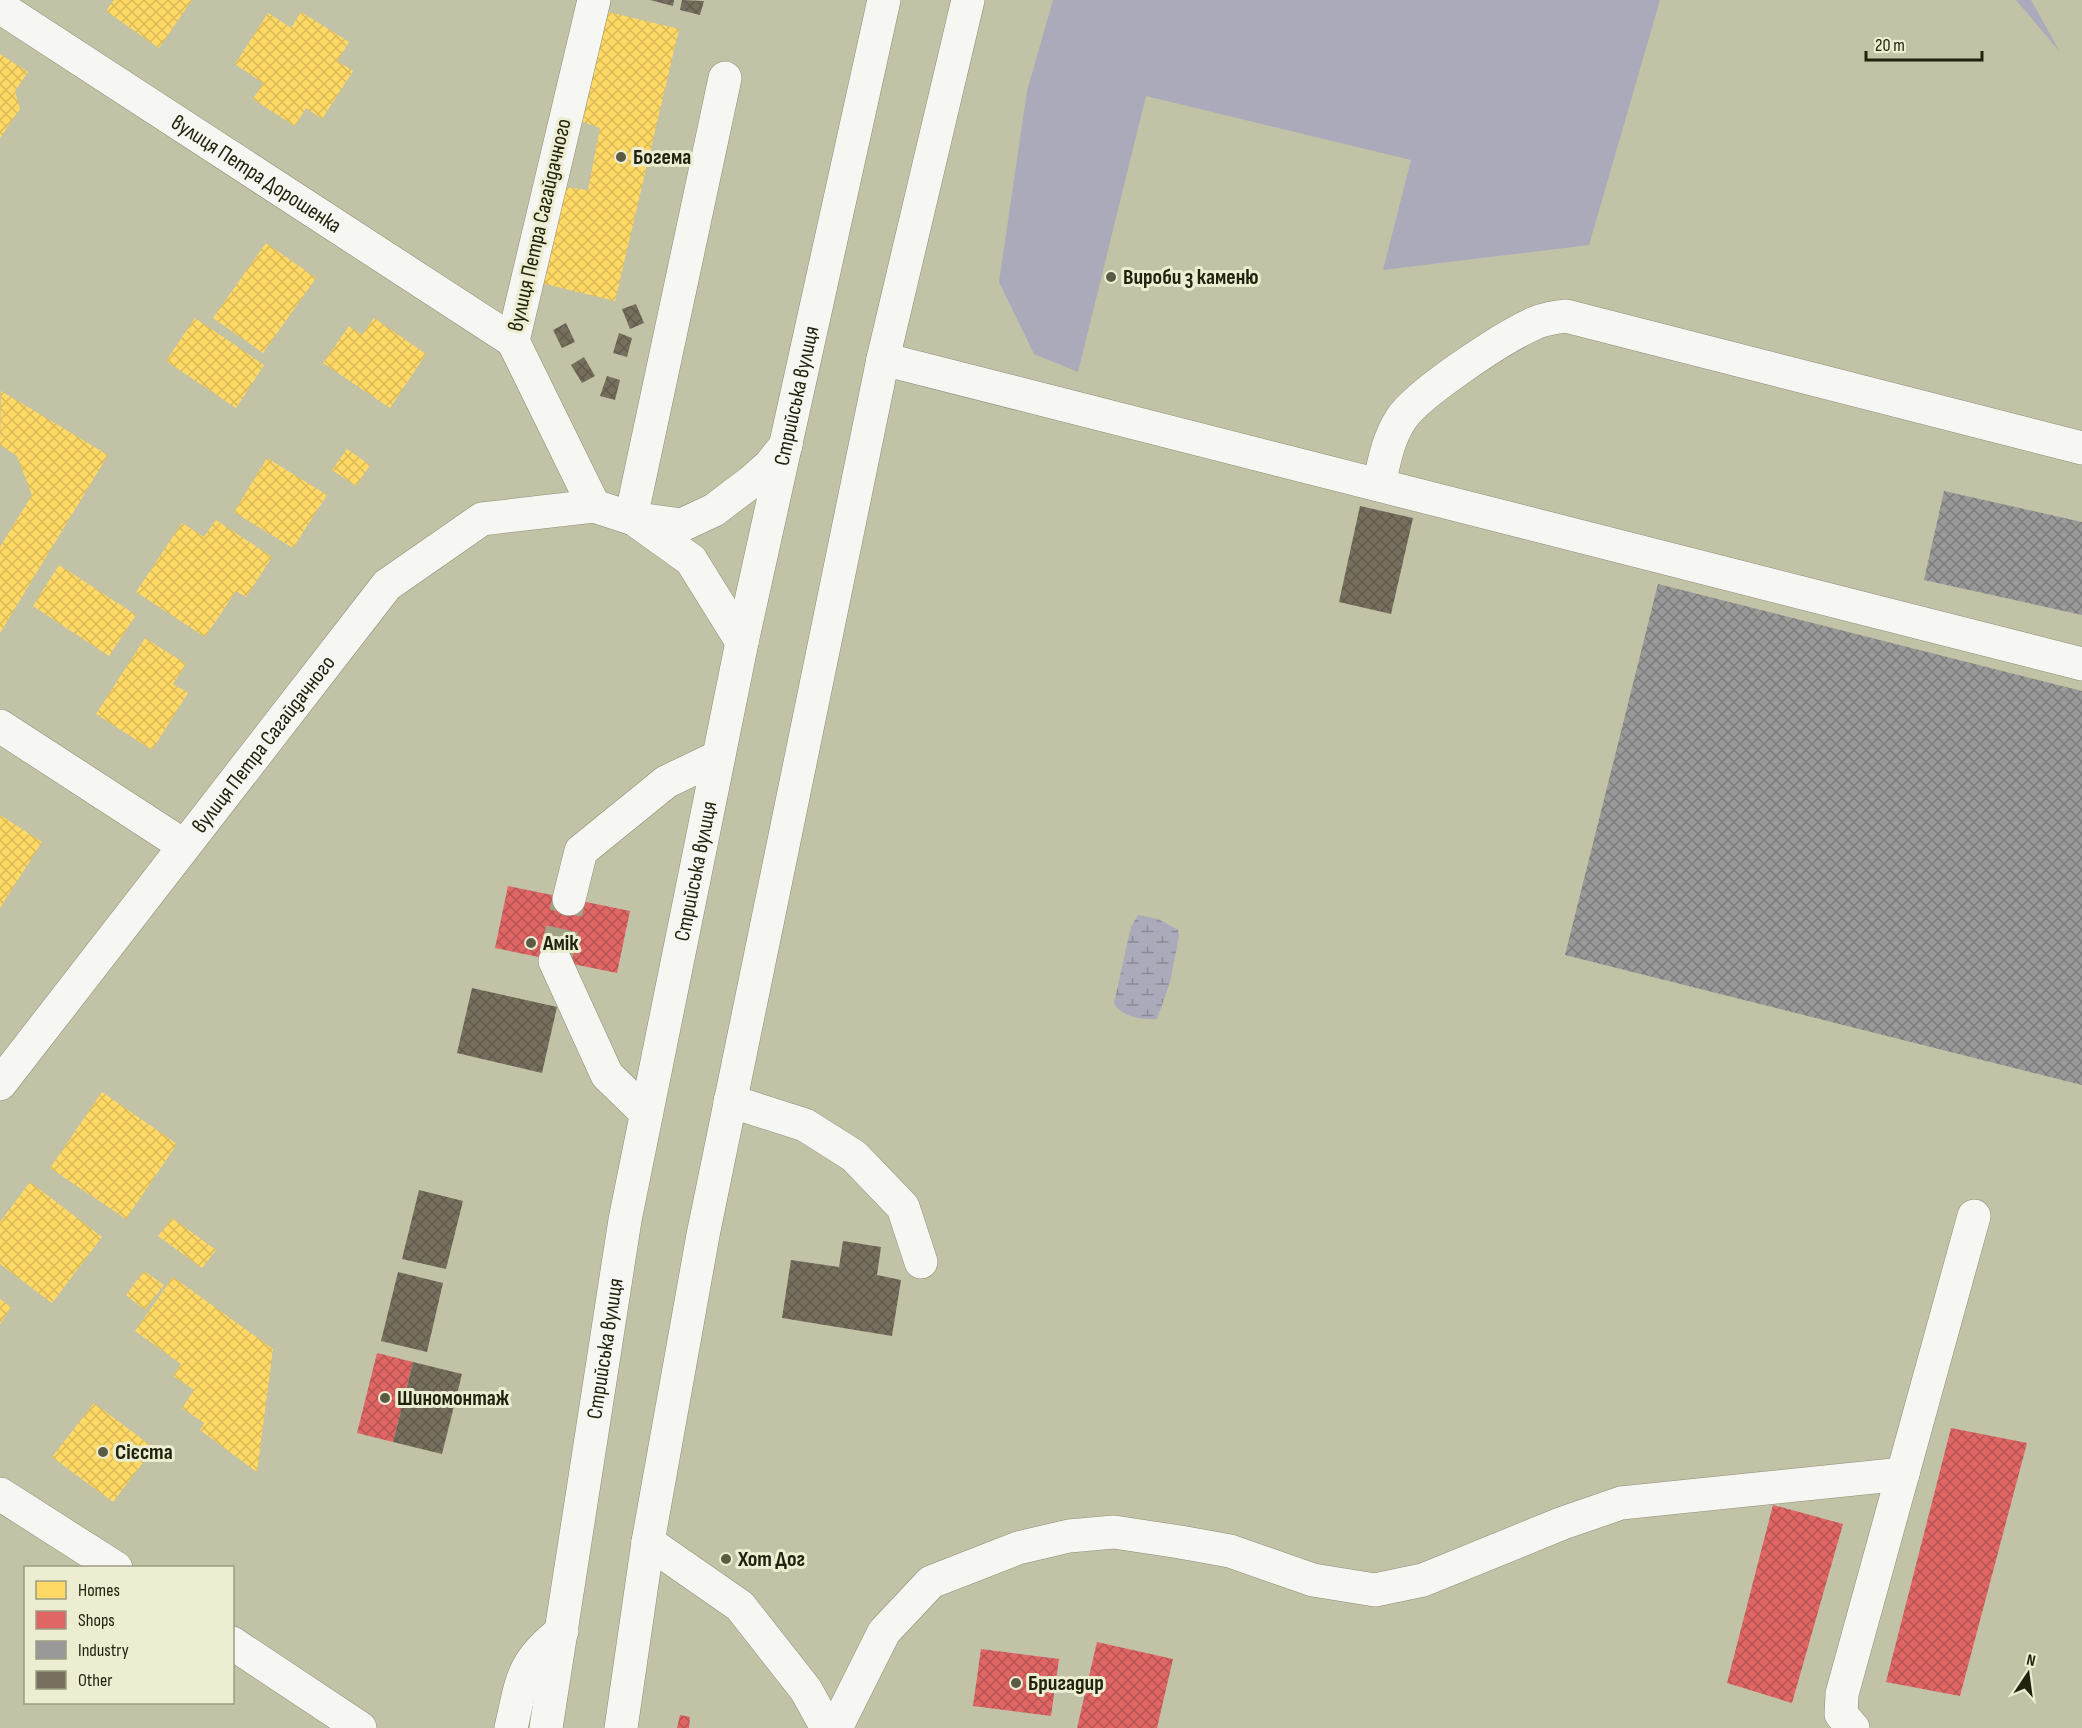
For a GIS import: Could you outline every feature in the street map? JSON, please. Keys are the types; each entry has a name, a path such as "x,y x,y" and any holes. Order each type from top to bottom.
{"main road":[{"name":"вулиця Петра Сагайдачного","path":"594,0 513,341 594,506"},
{"path":"621,1728 648,1542 703,1234 883,359 968,0"},
{"name":"вулиця Петра Дорошенка","path":"0,8 513,341"},
{"name":"Стрийська вулиця","path":"546,1728 625,1220 742,642 881,11"},
{"path":"631,518 725,78"},
{"path":"1379,485 1390,438 1401,419 1420,397 1507,339 1534,323 1554,317 1578,319 2082,448"},
{"path":"883,359 2082,664"},
{"name":"вулиця Петра Сагайдачного","path":"0,1084 183,844 387,585 482,519 594,506 631,518 682,525 714,510 758,476 786,445"},
{"name":"вулиця Петра Сагайдачного","path":"631,518 691,560 742,642"},
{"path":"0,726 183,844"},
{"path":"569,899 581,851 666,782 718,757"},
{"path":"555,961 607,1075 646,1113"},
{"path":"730,1101 805,1125 854,1156 903,1207 921,1262"},
{"path":"1853,1728 1840,1714 1842,1694 1974,1216"},
{"path":"836,1728 884,1632 931,1582 1018,1548 1069,1536 1114,1532 1230,1551 1313,1580 1375,1590 1423,1581 1563,1523 1621,1503 1903,1474"},
{"path":"0,1494 113,1566"},
{"path":"648,1542 740,1606 806,1690 827,1728"},
{"path":"512,1728 528,1662 540,1648 562,1631"},
{"path":"234,1644 360,1728"}],"green space":[{"path":"1053,0 1660,0 1589,245 1383,270 1411,160 1146,96 1078,372 1034,354 999,282 1027,91"},
{"path":"2016,0 2031,0 2060,52"},
{"path":"1138,915 1158,919 1178,930 1179,936 1170,982 1157,1019 1139,1018 1121,1012 1114,1003 1131,927"}],"building: Homes":[{"path":"114,0 192,0 159,48 106,11"},
{"name":"Богема","path":"604,11 679,29 615,301 541,283 563,187 588,190 600,128 578,120"},
{"path":"301,12 349,42 337,61 353,71 322,119 306,108 295,126 253,99 263,83 235,64 268,13 291,28"},
{"path":"0,54 28,72 15,91 20,109 0,138"},
{"path":"266,243 316,278 263,353 213,318"},
{"path":"195,318 264,365 236,408 166,361"},
{"path":"374,318 426,354 390,408 323,363 349,326 362,335"},
{"path":"1,391 108,455 0,633 0,547 32,495 17,456 0,445"},
{"path":"347,449 370,465 356,486 332,470"},
{"path":"267,458 327,495 293,548 234,512"},
{"path":"216,520 272,557 246,597 236,591 205,637 136,592 182,523 204,537"},
{"path":"59,565 136,615 109,656 33,606"},
{"path":"145,638 186,664 173,684 188,693 152,750 96,714"},
{"path":"0,815 42,842 0,908"},
{"path":"102,1092 177,1144 126,1219 50,1168"},
{"path":"30,1182 102,1237 52,1303 0,1264 0,1222"},
{"path":"172,1218 216,1250 202,1268 158,1236"},
{"path":"144,1271 164,1285 145,1310 126,1295"},
{"path":"173,1277 273,1349 257,1472 200,1430 204,1423 182,1408 194,1390 173,1376 181,1364 135,1331"},
{"path":"0,1299 11,1307 0,1324"},
{"name":"Сієста","path":"94,1403 154,1448 113,1502 52,1457"}],"building: Shops":[{"path":"508,886 630,911 617,973 495,948"},
{"name":"Шиномонтаж","path":"377,1353 413,1362 393,1442 357,1433"},
{"path":"1951,1428 2027,1443 1960,1696 1886,1682"},
{"path":"1773,1505 1843,1524 1792,1703 1727,1683"},
{"path":"1097,1642 1173,1659 1157,1728 1077,1728"},
{"name":"Бригадир","path":"981,1649 1059,1659 1051,1716 973,1706"},
{"path":"680,1715 690,1717 689,1728 677,1728"}],"building: Industry":[{"path":"1944,491 2082,522 2082,615 1924,580"},
{"path":"1658,584 2082,691 2082,1085 1565,955"}],"building: Other":[{"path":"650,0 674,0 673,6"},
{"path":"682,0 704,1 700,15 680,10"},
{"path":"636,304 644,323 630,329 622,309"},
{"path":"566,323 575,342 562,348 553,330"},
{"path":"619,333 632,338 627,357 613,353"},
{"path":"584,357 595,376 582,383 571,365"},
{"path":"607,376 620,380 615,400 600,396"},
{"path":"1360,506 1413,518 1391,614 1339,602"},
{"path":"472,988 557,1007 542,1073 457,1053"},
{"path":"419,1190 463,1201 446,1269 402,1259"},
{"path":"843,1241 881,1247 877,1275 901,1280 892,1336 782,1318 791,1260 839,1267"},
{"path":"398,1272 443,1283 427,1352 381,1341"},
{"path":"413,1362 462,1374 442,1454 393,1442"}],"tunnel":[{"path":"555,961 569,899"}],"place":[{"name":"Богема","path":"621,157"},
{"name":"Вироби з каменю","path":"1111,277"},
{"name":"Амік","path":"531,943"},
{"name":"Шиномонтаж","path":"385,1398"},
{"name":"Сієста","path":"103,1452"},
{"name":"Хот Дог","path":"726,1559"},
{"name":"Бригадир","path":"1016,1683"}]}
